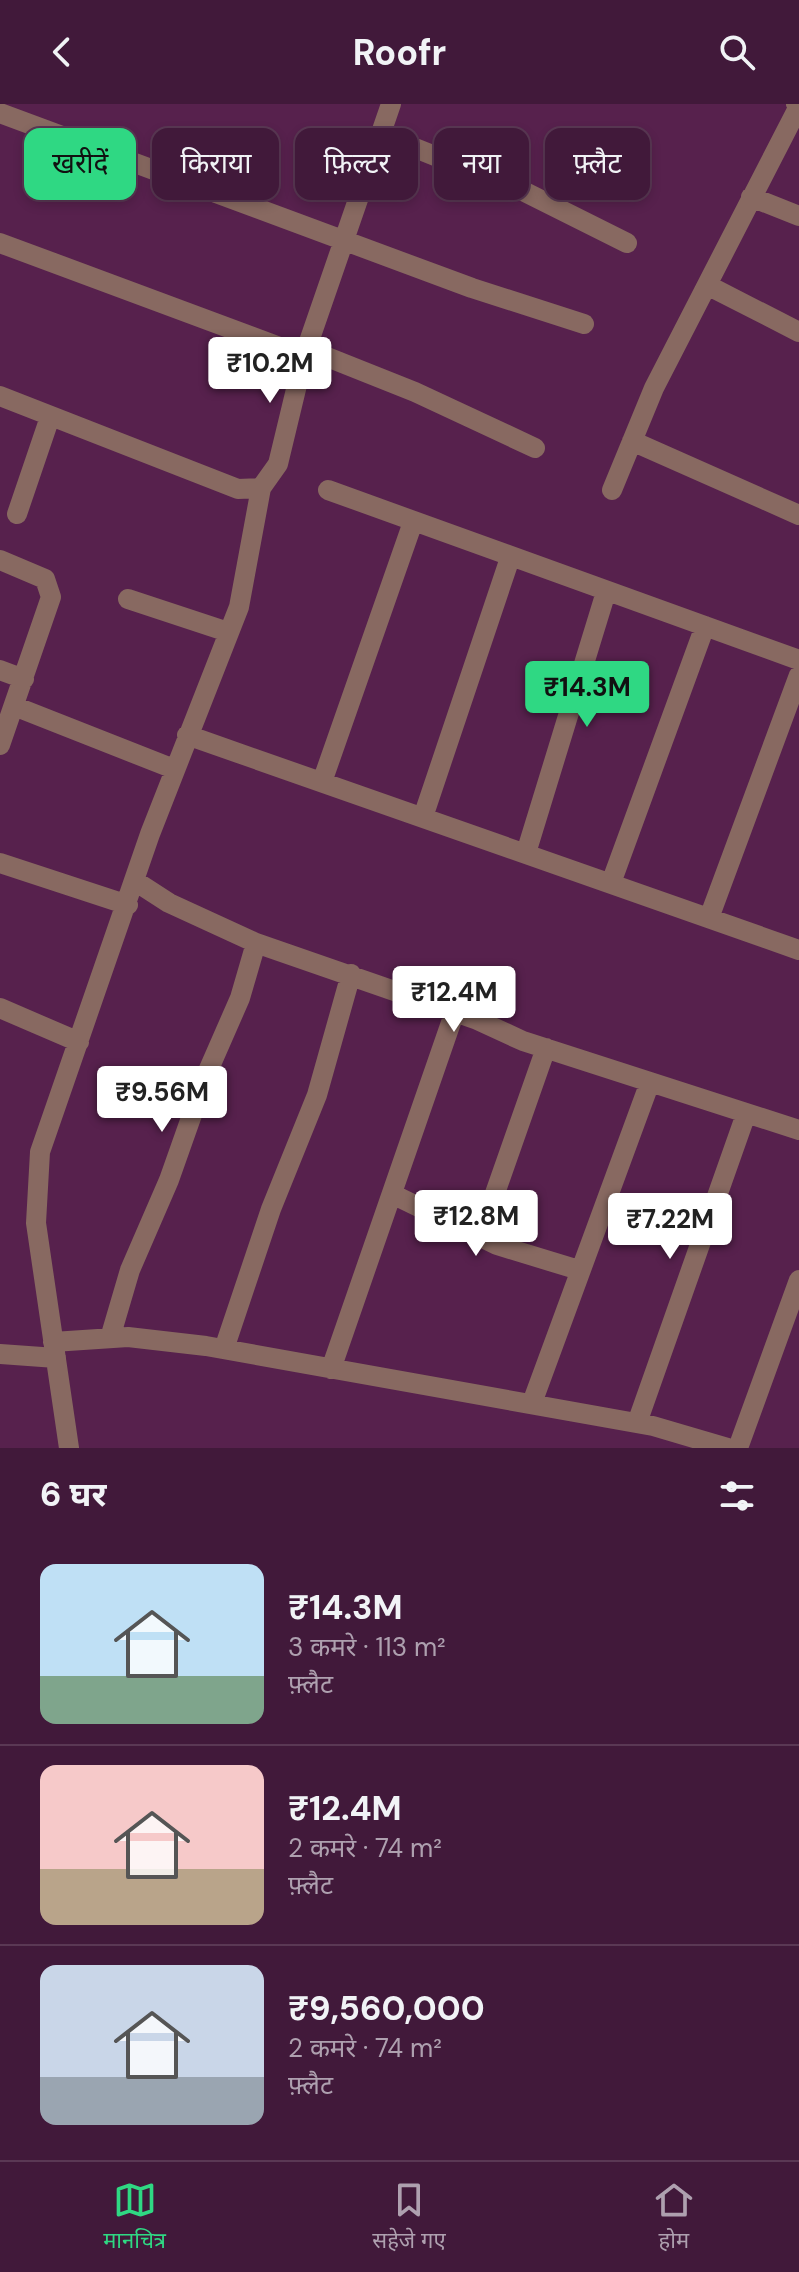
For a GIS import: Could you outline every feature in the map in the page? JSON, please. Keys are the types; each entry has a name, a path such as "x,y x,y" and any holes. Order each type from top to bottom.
{"street":[{"path":"382,128 391,104"},
{"path":"612,490 632,441 707,285 799,106 796,104"},
{"path":"0,113 472,288 584,324"},
{"path":"418,149 525,192 627,243"},
{"path":"751,197 799,216"},
{"path":"69,1448 36,1223 40,1152 174,769 239,607 261,488 278,464 306,352 357,200"},
{"path":"0,243 415,392 535,448"},
{"path":"707,285 799,332"},
{"path":"0,396 238,489 261,488"},
{"path":"17,514 50,417"},
{"path":"632,441 799,515"},
{"path":"328,490 799,660"},
{"path":"322,782 413,522"},
{"path":"423,817 510,558"},
{"path":"0,560 45,579 51,597 0,745"},
{"path":"526,853 606,592"},
{"path":"128,599 228,632"},
{"path":"611,883 705,626"},
{"path":"0,670 24,679"},
{"path":"709,918 799,675"},
{"path":"14,706 174,769"},
{"path":"187,735 799,950"},
{"path":"0,863 128,905"},
{"path":"135,881 169,903 256,943 455,1011 546,1048 650,1082 674,1093 799,1130"},
{"path":"110,1338 130,1270 169,1180 205,1078 240,998 256,943"},
{"path":"224,1349 271,1209 317,1095 351,974"},
{"path":"0,1008 79,1042"},
{"path":"331,1369 455,1011"},
{"path":"480,1236 546,1048"},
{"path":"532,1403 650,1082"},
{"path":"637,1423 746,1114"},
{"path":"392,1194 497,1245 579,1270"},
{"path":"738,1448 799,1280"},
{"path":"0,1354 55,1350 128,1337 224,1349 637,1423 728,1448"}]}
